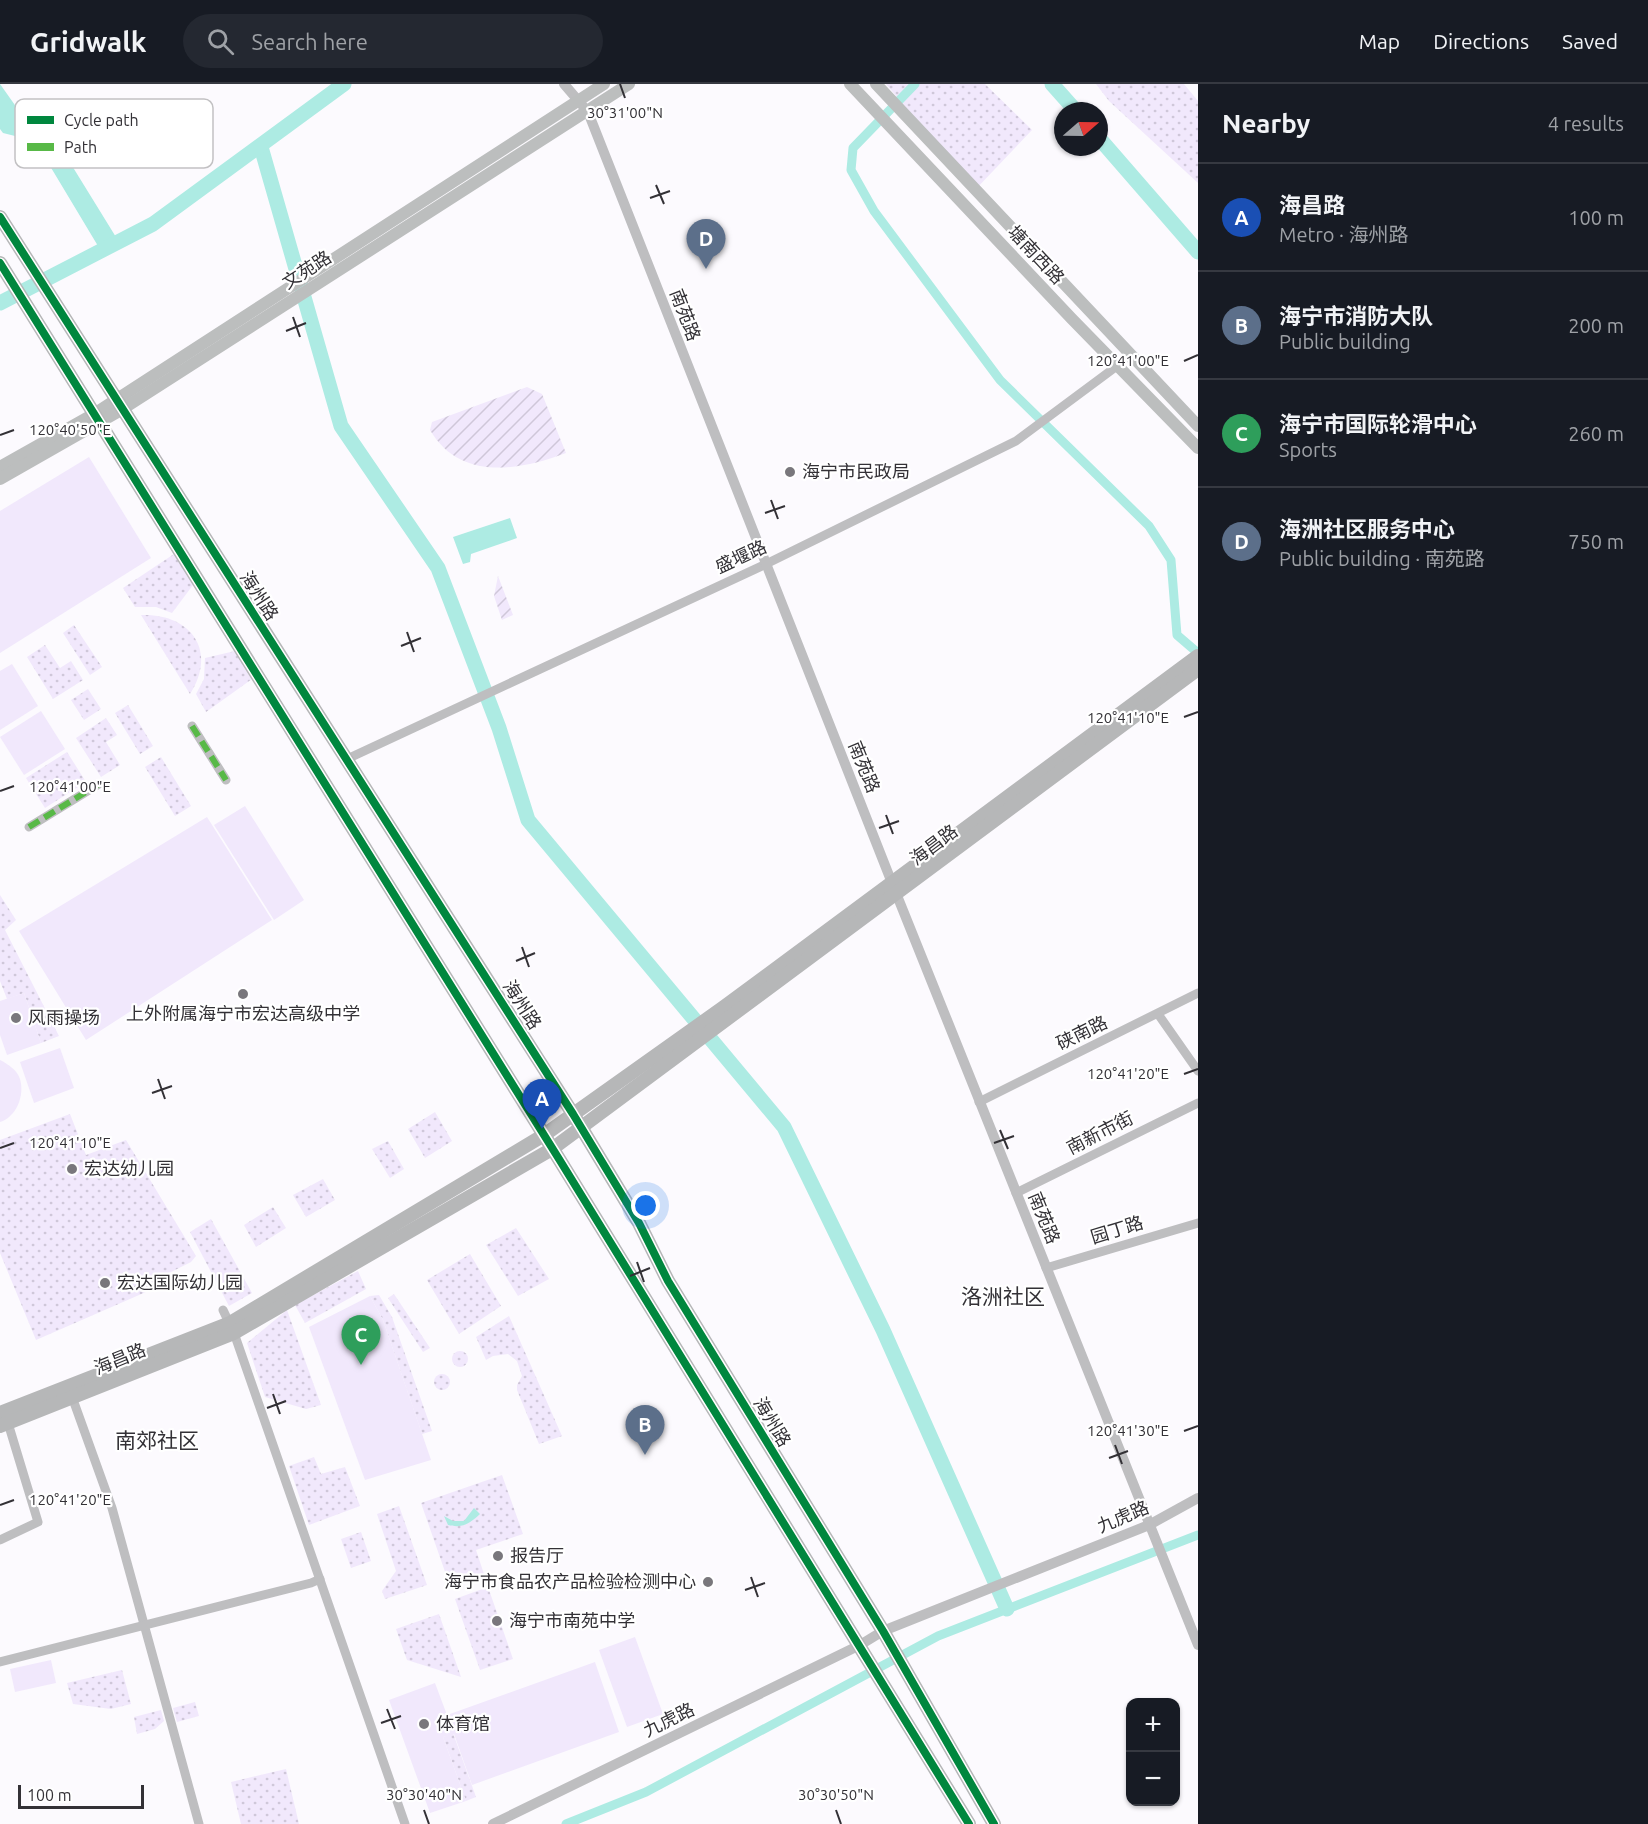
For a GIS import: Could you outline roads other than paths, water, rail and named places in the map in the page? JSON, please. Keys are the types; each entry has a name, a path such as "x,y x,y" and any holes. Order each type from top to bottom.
{"main road":[{"name":"文苑路","path":"275,304 326,264 604,84"},
{"name":"文苑路","path":"0,479 275,304 330,276 629,84"},
{"name":"塘南西路","path":"850,84 1198,448"},
{"name":"塘南西路","path":"879,88 1198,426"},
{"name":"海州路","path":"0,217 573,1114 639,1223 668,1281 886,1636 994,1824"},
{"path":"0,263 544,1135 969,1824"},
{"name":"文苑路","path":"0,468 97,418"},
{"name":"海昌路","path":"3,1421 232,1328 552,1149 677,1049 1191,670 1198,656"},
{"name":"海昌路","path":"232,1328 544,1135 573,1114 677,1049"}],"street":[{"name":"南苑路","path":"564,84 588,112 979,1102 1198,1645"},
{"name":"盛堰路","path":"346,759 766,564 1016,441 1054,415 1118,366 1130,354"},
{"path":"192,726 226,780"},
{"path":"28,827 99,784"},
{"name":"硖南路","path":"979,1102 1198,993"},
{"path":"1158,1014 1198,1071"},
{"name":"南新市街","path":"1016,1194 1198,1103"},
{"name":"园丁路","path":"1046,1268 1198,1223"},
{"path":"223,1310 232,1328 405,1824"},
{"path":"70,1392 112,1508 199,1824"},
{"path":"0,1540 39,1522 3,1421"},
{"name":"九虎路","path":"493,1824 863,1650 886,1636 968,1597 1150,1529 1198,1498"},
{"path":"0,1662 320,1579"}],"waterway":[{"path":"0,303 153,224 344,84"},
{"path":"915,84 853,148 851,170 874,211 1000,380 1149,526 1171,560 1177,635 1198,653"},
{"path":"1052,84 1068,102"},
{"path":"261,147 341,426 438,568 499,728 528,820 784,1127 883,1330 1007,1609"},
{"path":"1108,148 1198,252"},
{"path":"566,1824 646,1792 938,1636 1198,1535"}],"place":[{"name":"海洲社区服务中心","path":"706,269"},
{"name":"海宁市民政局","path":"790,472"},
{"name":"上外附属海宁市宏达高级中学","path":"243,994"},
{"name":"风雨操场","path":"16,1018"},
{"name":"海昌路","path":"542,1129"},
{"name":"宏达幼儿园","path":"72,1169"},
{"name":"宏达国际幼儿园","path":"105,1283"},
{"name":"海宁市国际轮滑中心","path":"361,1365"},
{"name":"海宁市消防大队","path":"645,1455"},
{"name":"报告厅","path":"498,1556"},
{"name":"海宁市食品农产品检验检测中心","path":"708,1582"},
{"name":"海宁市南苑中学","path":"497,1621"},
{"name":"体育馆","path":"424,1724"}],"district":[{"name":"洛洲社区","path":"1003,1297"},
{"name":"南郊社区","path":"157,1441"}]}
